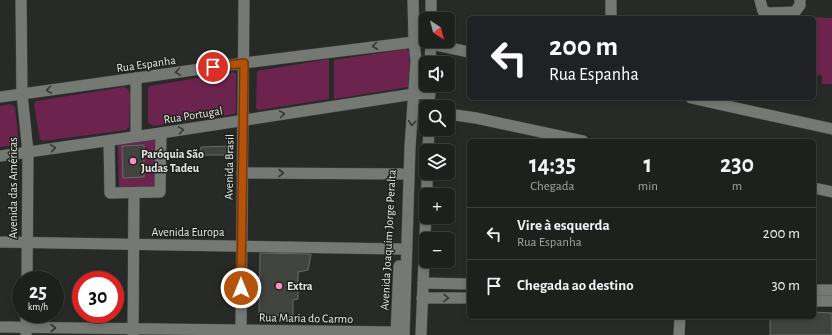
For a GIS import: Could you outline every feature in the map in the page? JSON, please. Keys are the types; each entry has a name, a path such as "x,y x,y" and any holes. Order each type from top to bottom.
{"street":[{"name":"Avenida das Américas","path":"21,0 22,94 28,152 26,271"},
{"name":"Avenida Brasil","path":"241,332 244,0"},
{"name":"Avenida Joaquim Jorge Peralta","path":"399,334 400,249 406,174 410,147 416,60 413,0"},
{"path":"431,0 431,12"},
{"path":"611,0 611,16"},
{"path":"760,0 763,11 769,13 795,12 800,5 800,0"},
{"name":"Rua Espanha","path":"0,97 244,63 414,42"},
{"path":"452,48 467,52"},
{"path":"136,78 136,136"},
{"name":"Rua Portugal","path":"0,156 109,141 420,92"},
{"path":"700,100 832,129"},
{"path":"455,115 476,118 574,139"},
{"path":"109,141 110,193 160,192 161,133"},
{"path":"242,173 406,174"},
{"name":"Avenida Joaquim Jorge Peralta","path":"399,334 406,174"},
{"path":"816,188 832,192"},
{"path":"133,332 135,246 134,193"},
{"path":"421,335 425,224"},
{"name":"Avenida Europa","path":"0,242 135,246 242,245 400,249"},
{"path":"423,283 467,284"},
{"path":"816,290 832,290"},
{"path":"422,298 467,298"},
{"path":"816,301 832,301"},
{"path":"679,335 680,319"},
{"name":"Rua Maria do Carmo","path":"0,327 26,331 399,334"}],"shaded area":[{"path":"816,17 832,18 832,84 822,84 822,75 816,75"},
{"path":"406,49 410,52 408,87 334,99 334,60"},
{"path":"329,59 329,99 259,110 256,108 257,71"},
{"path":"233,72 236,74 236,112 234,114 153,126 148,123 148,88 150,86"},
{"path":"124,87 128,89 130,94 129,127 126,130 43,141 40,139 34,105 36,101"},
{"path":"10,104 15,107 19,143 0,147 0,106"},
{"path":"155,140 156,187 119,188 118,141"}],"building":[{"name":"Paróquia São Judas Tadeu","path":"144,145 144,177 123,178 122,146"},
{"path":"230,146 229,155 200,155 201,147"},
{"name":"Extra","path":"260,253 311,254 308,270 298,272 298,299 293,300 293,316 259,315"},
{"path":"816,312 832,313 832,335 770,335 770,319 816,319"}],"place":[{"name":"Paróquia São Judas Tadeu","path":"133,161"},
{"name":"Extra","path":"279,286"}],"route":[{"path":"213,67 244,63 241,288"}]}
